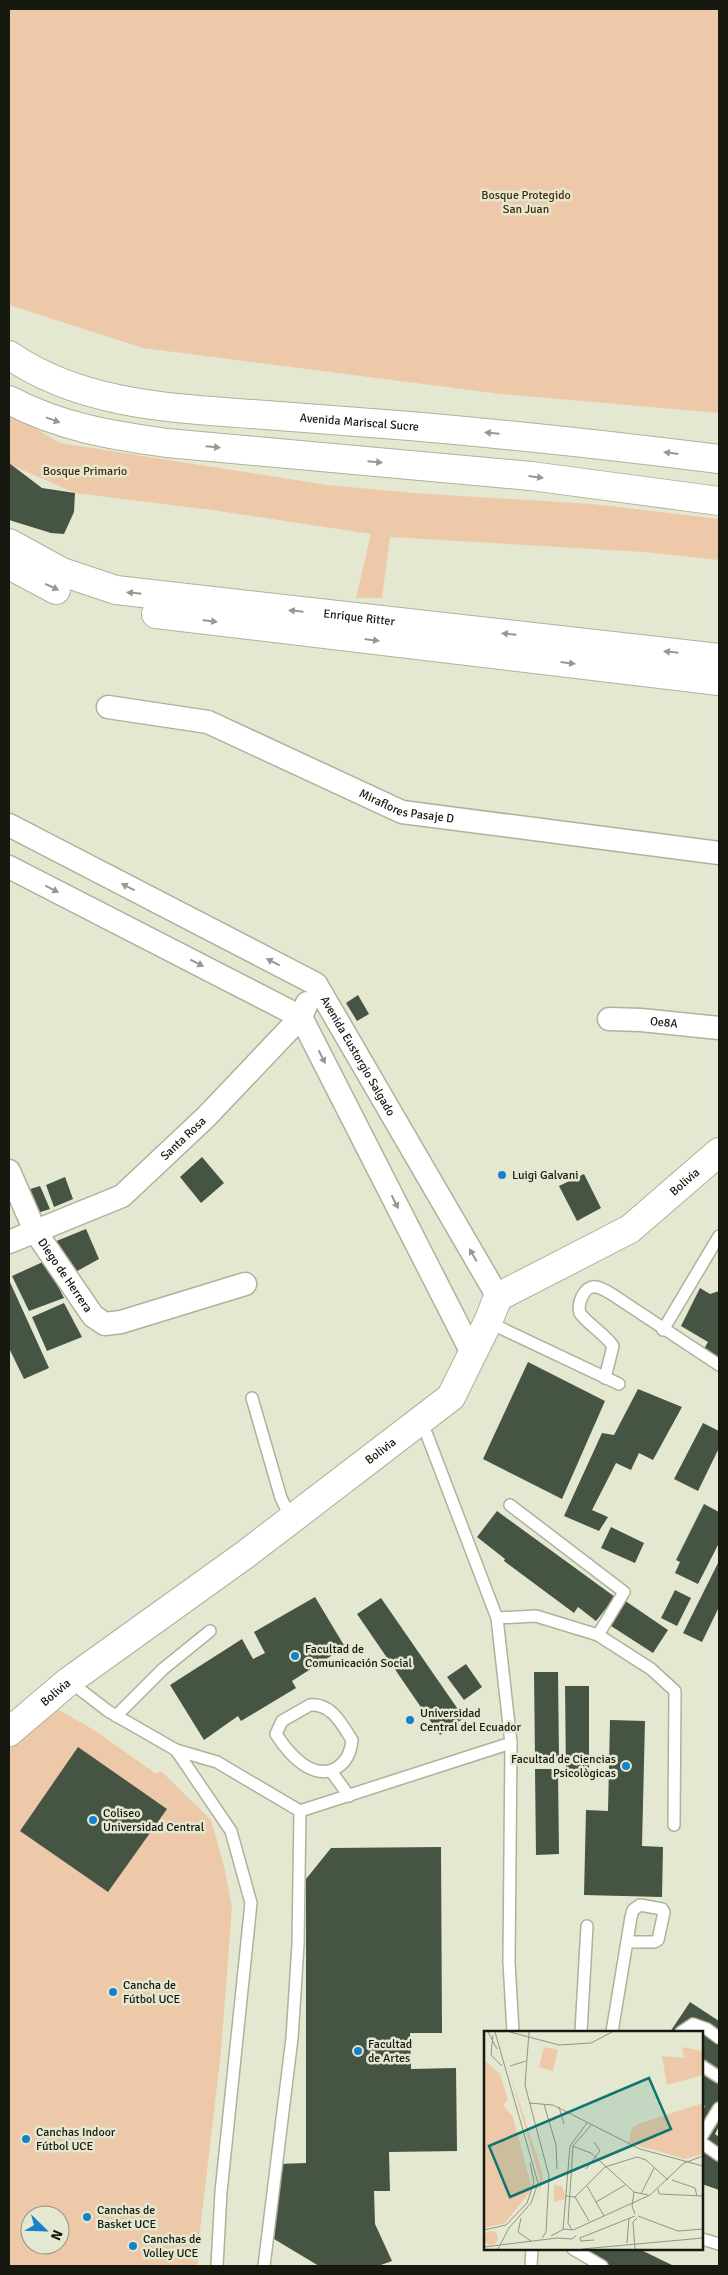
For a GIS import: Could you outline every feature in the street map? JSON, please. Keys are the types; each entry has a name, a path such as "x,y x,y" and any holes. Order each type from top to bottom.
{"street":[{"path":"9,337 64,369 138,388 225,399 316,418"},
{"name":"Avenida Mariscal Sucre","path":"9,355 45,377 77,389 161,407 539,437 719,459"},
{"path":"9,400 32,412 66,425 116,436 182,444 531,476 719,500"},
{"path":"182,444 185,409"},
{"name":"Enrique Ritter","path":"9,543 62,572 116,590 719,658"},
{"name":"Enrique Ritter","path":"9,565 55,589 118,610 719,681"},
{"name":"Miraflores Pasaje D","path":"108,707 208,722 402,812 719,853"},
{"name":"Avenida Eustorgio Salgado","path":"9,825 316,984 498,1297"},
{"path":"9,867 302,1016 472,1353"},
{"name":"Santa Rosa","path":"9,1242 122,1196 206,1117 302,1016 316,984"},
{"name":"Oe8A","path":"609,1019 641,1020 719,1028"},
{"name":"Bolivia","path":"9,1732 69,1681 246,1554 451,1397 488,1322 498,1297 630,1229 719,1152"},
{"name":"Diego de Herrera","path":"9,1171 35,1231 93,1316 105,1324 121,1322 245,1284"}],"lane":[{"path":"663,1330 719,1236"},
{"path":"605,1378 613,1346 607,1336 582,1317 579,1311 579,1306 586,1291 595,1286 719,1365"},
{"path":"488,1322 619,1384"},
{"path":"252,1398 281,1498 291,1518"},
{"path":"419,1422 427,1435 497,1618 511,1743 510,1962 513,2031"},
{"path":"510,1505 624,1592 598,1635"},
{"path":"497,1618 536,1616 598,1635 651,1669 675,1691 674,1825"},
{"path":"116,1716 163,1669 210,1631"},
{"path":"69,1681 116,1716 176,1750 217,1762 300,1811 511,1743"},
{"path":"310,1705 316,1705 336,1715 352,1740 348,1756 341,1765 331,1771 322,1772 307,1766 288,1752 276,1734 282,1721 310,1705"},
{"path":"176,1750 231,1831 251,1904 221,2192 217,2266"},
{"path":"331,1771 350,1796"},
{"path":"264,2266 292,2038 298,1945 300,1811"},
{"path":"581,2031 587,1926"},
{"path":"612,2031 627,1942"},
{"path":"682,2031 693,2024 707,2029 719,2038"},
{"path":"703,2067 719,2077"},
{"path":"703,2134 719,2108"},
{"path":"703,2144 719,2155"},
{"path":"703,2239 719,2244"},
{"path":"531,2266 532,2250"},
{"path":"575,2250 602,2266"}],"green space":[{"name":"Bosque Protegido San Juan","path":"9,9 719,9 719,413 501,394 143,348 9,305"},
{"name":"Bosque Primario","path":"9,413 60,443 328,485 412,493 593,504 719,519 719,560 644,552 390,537 382,598 356,598 371,534 212,510 75,493 9,464"},
{"path":"52,1706 94,1730 155,1773 162,1772 211,1820 224,1866 232,1907 221,2052 199,2239 198,2266 9,2266 9,1738"}],"building":[{"path":"9,463 42,488 75,493 74,512 64,534 51,533 9,520"},
{"path":"358,995 369,1014 357,1021 346,1003"},
{"path":"202,1157 224,1183 201,1203 180,1177"},
{"path":"584,1174 601,1208 577,1221 559,1186"},
{"path":"65,1177 73,1199 54,1207 46,1185"},
{"path":"40,1186 50,1209 34,1214 24,1191"},
{"path":"86,1229 99,1259 70,1275 49,1244"},
{"path":"45,1261 64,1298 29,1311 12,1276"},
{"path":"9,1280 49,1368 24,1379 9,1348"},
{"path":"700,1288 710,1294 719,1291 719,1361 702,1352 708,1342 681,1326"},
{"path":"64,1303 82,1337 47,1351 32,1317"},
{"path":"528,1362 605,1401 562,1499 483,1459"},
{"path":"638,1389 682,1407 653,1460 639,1453 631,1470 616,1463 592,1510 608,1517 599,1531 564,1516 602,1433 614,1435"},
{"path":"703,1423 719,1431 719,1448 698,1491 674,1479"},
{"path":"704,1504 719,1512 719,1543 698,1584 675,1573 680,1562 676,1560"},
{"path":"497,1511 615,1597 596,1621 578,1607 574,1613 504,1561 505,1559 477,1537"},
{"path":"611,1527 644,1543 635,1563 601,1548"},
{"path":"719,1561 719,1607 702,1642 683,1633"},
{"path":"675,1590 691,1598 677,1626 661,1618"},
{"name":"Facultad de Comunicación Social","path":"315,1597 345,1647 292,1681 296,1688 241,1721 238,1716 204,1740 170,1685 242,1639 253,1659 265,1653 254,1632"},
{"path":"381,1598 464,1718 440,1735 357,1614"},
{"path":"624,1600 668,1630 653,1653 608,1624"},
{"path":"466,1664 482,1687 464,1700 447,1677"},
{"path":"534,1672 558,1672 559,1757 535,1758"},
{"path":"565,1686 589,1686 589,1772 566,1772"},
{"name":"Facultad de Ciencias Psicològicas","path":"610,1720 645,1721 642,1846 663,1847 662,1897 584,1895 586,1810 608,1811"},
{"name":"Coliseo Universidad Central","path":"78,1747 167,1809 108,1892 20,1831"},
{"path":"535,1769 558,1769 559,1854 536,1855"},
{"name":"Facultad de Artes","path":"441,1847 442,2033 410,2033 411,2069 456,2068 457,2151 389,2152 390,2191 374,2191 375,2224 392,2261 378,2266 319,2266 274,2239 278,2164 306,2163 306,1879 331,1848"},
{"path":"690,2002 719,2021 719,2126 715,2134 719,2137 719,2190 703,2184 703,2109 705,2106 703,2105 703,2031 671,2031"},
{"path":"584,2250 641,2250 674,2266 609,2266"}],"place":[{"name":"Luigi Galvani","path":"502,1175"},
{"name":"Facultad de Comunicación Social","path":"295,1656"},
{"name":"Universidad Central del Ecuador","path":"410,1720"},
{"name":"Facultad de Ciencias Psicològicas","path":"626,1766"},
{"name":"Coliseo Universidad Central","path":"93,1820"},
{"name":"Cancha de Fútbol UCE","path":"113,1992"},
{"name":"Facultad de Artes","path":"358,2051"},
{"name":"Canchas Indoor Fútbol UCE","path":"26,2139"},
{"name":"Canchas de Basket UCE","path":"87,2217"},
{"name":"Canchas de Volley UCE","path":"133,2246"}]}
